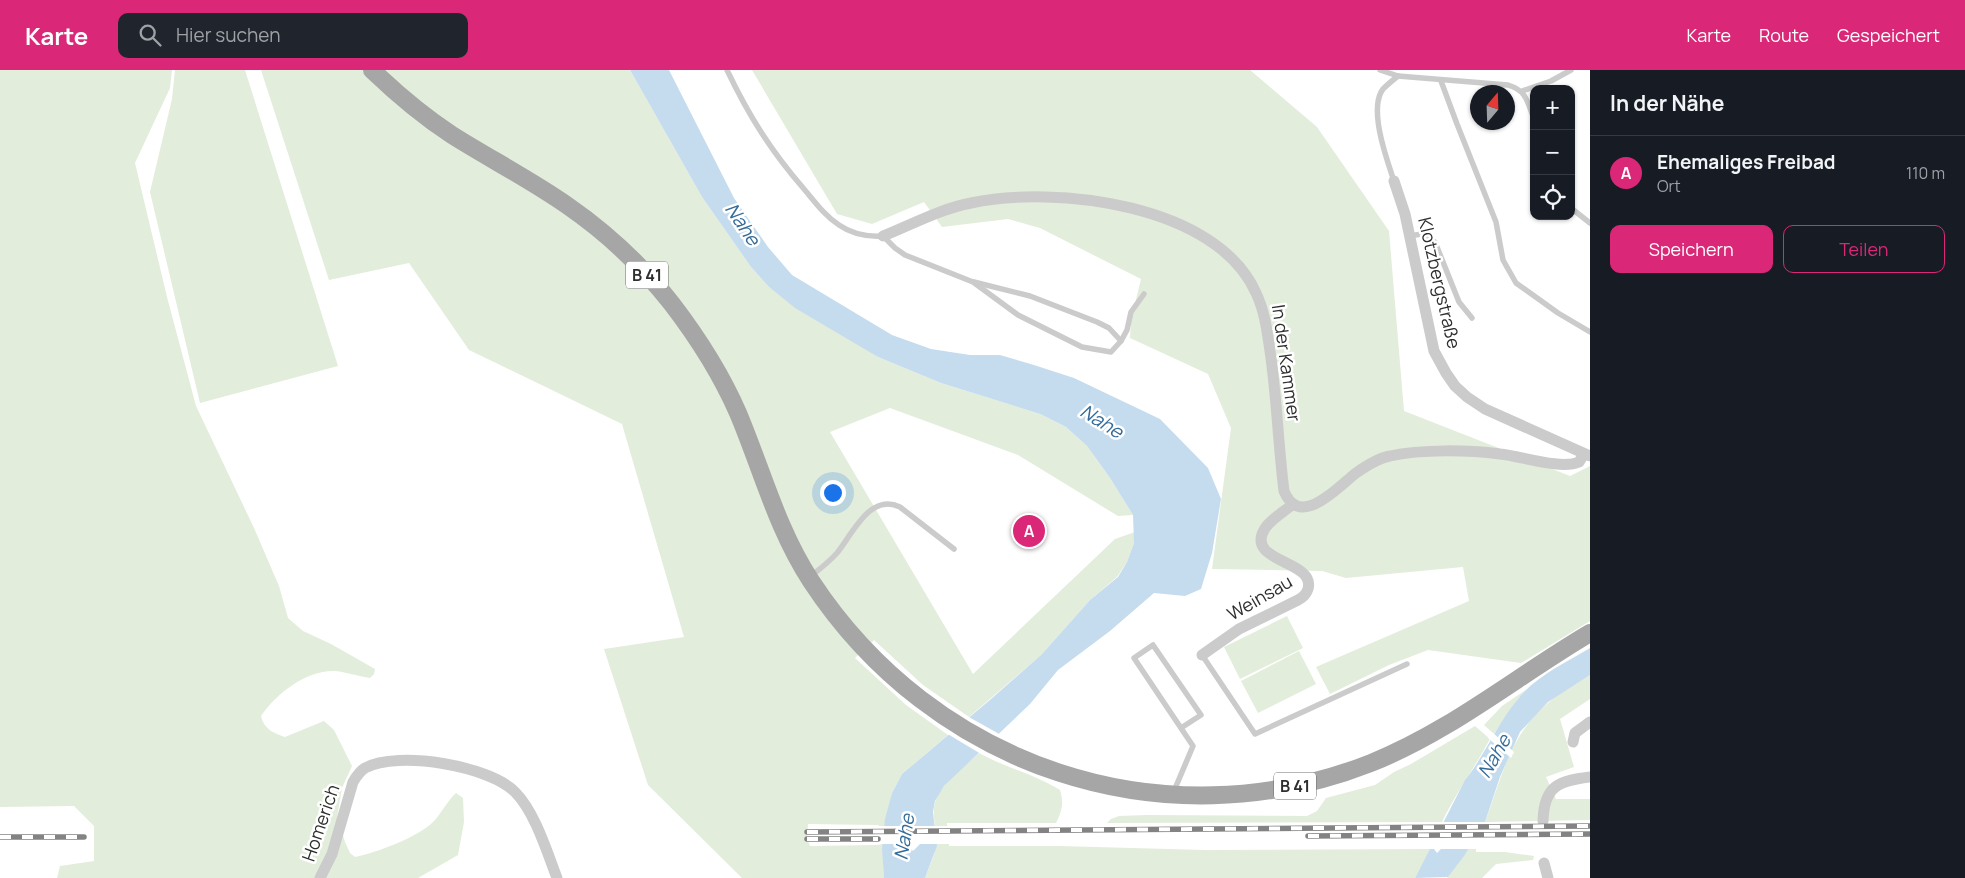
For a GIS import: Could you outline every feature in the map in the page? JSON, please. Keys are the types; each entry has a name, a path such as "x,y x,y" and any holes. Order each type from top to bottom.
{"main road":[{"name":"B 41","path":"372,70 390,88 432,121 542,189 590,222 634,261 653,281 686,323 723,384 739,416 783,529 809,578 844,627 914,695 955,724 1003,751 1054,771 1102,785 1172,795 1236,794 1290,787 1316,781 1371,763 1412,744 1456,720 1590,633"}],"street":[{"name":"Klotzbergstraße","path":"1394,182 1405,214 1434,351 1455,386 1485,409 1587,455"},
{"name":"In der Kammer","path":"883,236 926,216 949,208 998,198 1047,196 1096,201 1127,208 1178,225 1211,240 1242,268 1256,291 1265,316 1284,491 1294,504"},
{"path":"1294,504 1306,507 1319,503 1374,461 1389,456 1441,452 1483,453 1500,454 1566,466 1579,462 1587,455"},
{"name":"Weinsau","path":"1202,655 1239,629 1298,600 1305,594 1308,585 1304,573 1270,554 1262,543 1262,533 1268,525 1294,504"},
{"path":"1573,742 1575,733 1590,722"},
{"name":"Homerich","path":"320,878 332,854 349,794 357,775 365,768 380,762 404,761 461,766 491,777 513,790 521,798 529,812 557,878"},
{"path":"1543,821 1546,799 1551,790 1566,782 1590,777"},
{"path":"1544,863 1548,878"}],"lane":[{"path":"727,70 762,136 780,162 829,218 848,230 865,236 883,236 905,255 974,282 1030,296 1097,322 1108,328 1121,341"},
{"path":"1380,70 1398,76 1508,85 1522,91 1551,81 1571,70"},
{"path":"1394,182 1385,152 1376,107 1382,90 1398,76"},
{"path":"1441,81 1496,222 1503,260 1516,283 1558,313 1590,332"},
{"path":"1522,91 1530,109"},
{"path":"1575,211 1590,223"},
{"path":"1409,236 1422,234 1435,242 1460,302 1472,318"},
{"path":"974,282 983,291 1018,315 1082,347 1111,352 1121,341 1127,330 1131,312 1144,294"},
{"path":"809,578 831,560 866,513 879,505 894,504 900,507 954,548"},
{"path":"1172,795 1193,746 1134,658 1153,645 1201,714 1181,728"},
{"path":"1202,655 1255,734 1406,664"}],"green space":[{"path":"0,70 172,70 170,88 135,163 167,297 196,406 254,528 279,586 288,618 303,631 331,644 375,669 374,674 370,678 335,671 324,672 303,679 283,692 267,708 261,716 262,720 270,730 285,737 324,721 334,730 352,766 342,788 337,817 345,842 350,853 355,857 374,852 415,835 435,820 456,793 463,798 464,822 458,855 418,878 57,878 60,866 94,861 94,826 74,806 0,807"},
{"path":"175,70 245,70 338,366 200,403 150,192 172,99"},
{"path":"261,70 630,70 702,197 751,267 768,286 878,357 941,383 1040,414 1066,427 1087,446 1133,515 1118,516 1018,455 890,408 830,432 973,674 1115,539 1135,532 1134,543 1127,562 1117,577 1090,600 1042,654 969,717 923,685 874,640 855,658 906,705 948,735 902,774 892,793 885,826 808,824 807,839 810,846 883,844 884,878 742,878 648,785 604,649 684,637 622,424 469,350 409,263 329,280"},
{"path":"752,70 1250,70 1317,127 1389,231 1404,411 1570,476 1590,466 1590,621 1521,663 1428,650 1389,665 1330,694 1316,667 1469,601 1463,567 1346,578 1322,571 1212,569 1231,428 1208,374 1130,338 1131,320 1141,279 1040,228 1008,219 942,227 924,202 872,224 837,214"},
{"path":"1287,616 1303,648 1240,679 1224,647"},
{"path":"1299,651 1316,684 1258,713 1241,681"},
{"path":"1590,675 1590,699 1560,719 1574,767 1546,777 1556,799 1590,799 1590,820 1485,822 1508,758 1524,729 1553,699"},
{"path":"1527,689 1494,734 1484,725 1502,706"},
{"path":"1475,726 1490,739 1442,822 1107,823 1119,816 1147,815 1307,816 1317,811 1326,798 1375,785 1394,772"},
{"path":"979,753 1060,790 1062,807 1056,823 947,823 947,826 935,826 934,808 942,789 947,782"},
{"path":"936,844 949,844 949,846 1059,846 1205,850 1430,849 1415,878 925,878"},
{"path":"1468,849 1476,849 1476,852 1505,852 1534,856 1533,860 1496,864 1482,878 1447,878"}],"water":[{"name":"Nahe","path":"630,70 669,70 734,198 768,247 792,275 892,335 931,349 970,355 1000,355 1034,365 1074,378 1160,419 1208,468 1221,499 1212,553 1201,589 1185,596 1154,593 1110,631 1058,670 1030,704 944,786 935,801 933,812 937,846 925,878 884,878 882,849 885,819 892,793 902,774 1042,654 1090,600 1118,577 1127,562 1134,543 1133,515 1087,446 1066,427 1040,414 941,383 878,357 795,308 768,286 751,267 702,197"},
{"name":"Nahe","path":"1590,648 1590,675 1548,702 1520,732 1500,777 1485,822 1464,856 1448,877 1415,878 1465,780 1511,709 1533,683"}],"pier":[{"path":"967,716 1001,735 981,754 946,733"},
{"path":"1492,732 1514,752 1511,758 1488,738"},
{"path":"1440,822 1488,822 1471,849 1441,849 1437,853 1434,849 1427,849"},
{"path":"882,826 937,826 939,844 920,844 913,851 907,844 880,844"}],"railway":[{"path":"807,832 1590,826"},
{"path":"1308,836 1590,834"},
{"path":"0,837 84,837"},
{"path":"807,839 878,839"}],"place":[{"name":"Ehemaliges Freibad","path":"1029,531"}]}
